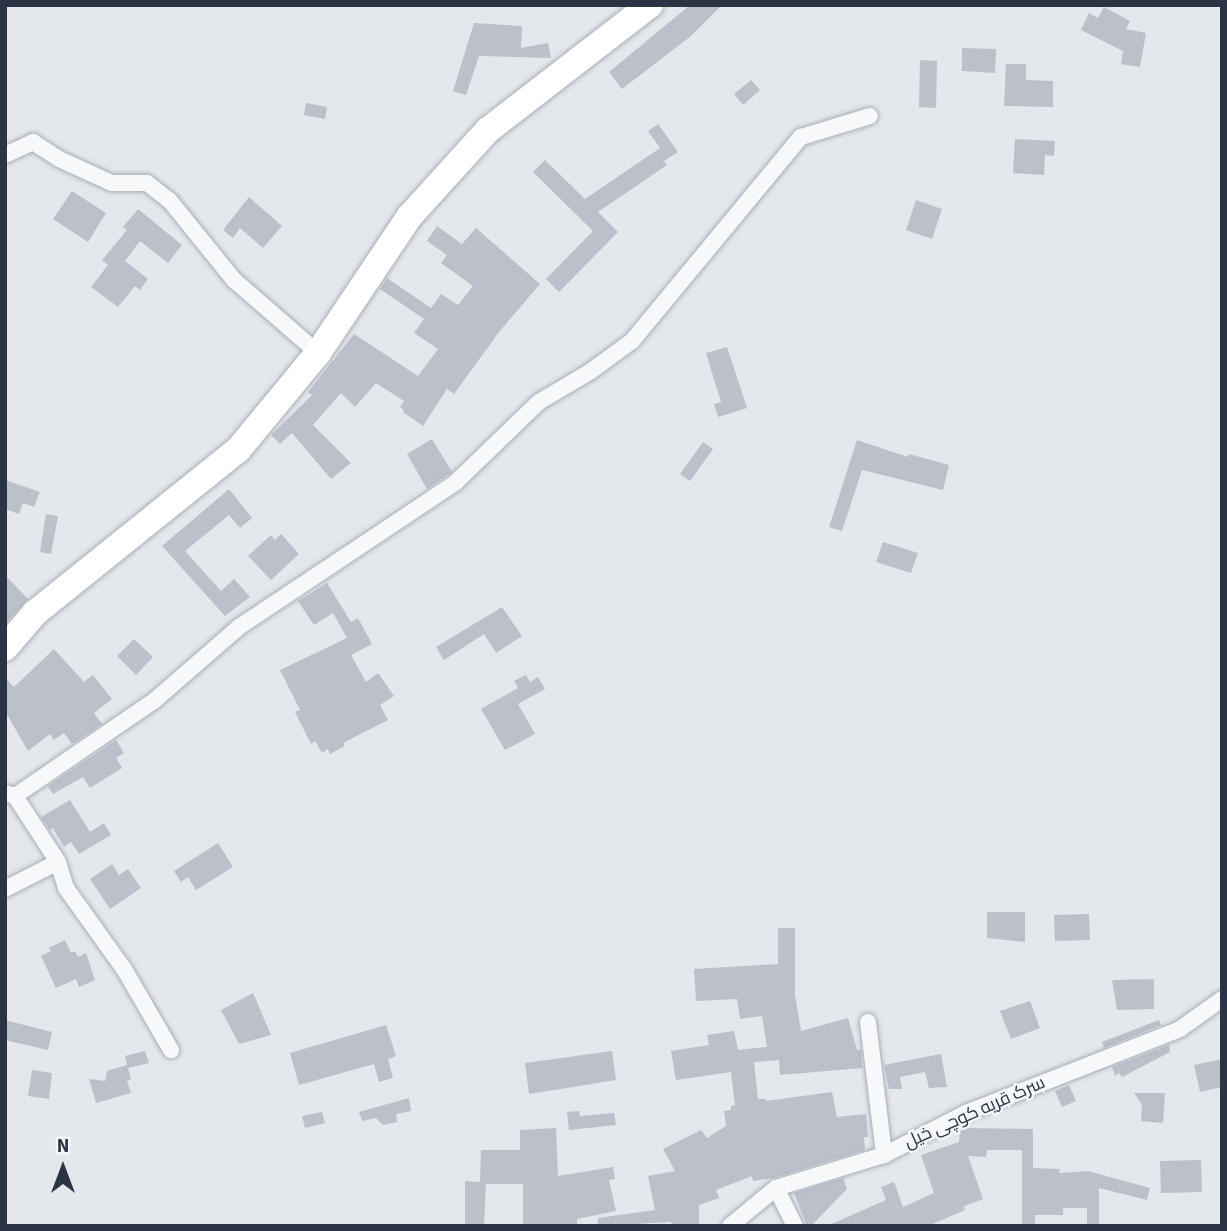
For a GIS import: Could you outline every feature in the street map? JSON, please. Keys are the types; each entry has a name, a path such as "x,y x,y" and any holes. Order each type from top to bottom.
{"highway":[{"path":"5,648 35,613 238,450 318,353 409,217 488,130 650,5"}],"street":[{"path":"172,1050 124,969 66,888 58,862 10,795 155,700 239,627 455,483 539,402 591,371 632,341 801,136 870,116"},
{"path":"5,155 33,142 59,159 112,183 147,183 170,201 234,280 318,353"},
{"path":"5,889 58,862"},
{"name":"سرک قریه کوچی خیل","path":"730,1226 776,1188 884,1155 966,1113 1180,1029 1222,999"},
{"path":"868,1022 884,1155"},
{"path":"776,1188 795,1226"}],"building":[{"path":"690,5 722,5 691,36 622,89 609,72"},
{"path":"1104,7 1130,21 1126,29 1146,33 1140,67 1121,64 1123,51 1081,30 1089,13 1098,18"},
{"path":"474,23 522,26 521,48 548,43 551,58 479,56 466,95 453,91"},
{"path":"962,48 996,49 995,73 962,71"},
{"path":"920,60 937,61 936,108 919,107"},
{"path":"1006,64 1026,64 1026,80 1053,81 1053,107 1004,106"},
{"path":"751,80 760,90 743,105 734,94"},
{"path":"306,103 327,107 325,119 304,115"},
{"path":"658,124 678,152 664,161 667,165 598,212 618,232 559,292 546,279 593,231 533,172 545,160 585,199 660,148 648,131"},
{"path":"1015,139 1055,141 1054,156 1045,155 1044,175 1013,173"},
{"path":"72,191 106,213 88,242 53,219"},
{"path":"249,197 282,226 263,248 240,228 233,238 223,230"},
{"path":"916,200 942,209 932,239 906,230"},
{"path":"138,209 182,245 168,263 140,241 125,261 148,279 140,290 135,286 118,307 91,287 108,265 102,260 127,230 123,227"},
{"path":"437,226 462,244 476,228 540,284 499,332 454,394 447,389 423,426 403,412 400,407 404,401 376,383 355,407 341,393 313,425 351,463 331,479 292,433 280,444 271,435 312,395 308,392 354,334 418,376 438,349 414,333 424,319 380,289 387,278 431,308 441,294 458,305 473,286 441,263 447,255 427,241"},
{"path":"727,347 747,408 718,417 714,404 721,402 706,353"},
{"path":"432,439 452,472 427,489 407,454"},
{"path":"857,440 908,457 909,454 949,465 943,490 862,470 842,531 829,527"},
{"path":"703,442 713,449 690,481 680,474"},
{"path":"5,480 40,492 34,507 23,503 19,514 5,509"},
{"path":"229,489 252,518 240,528 229,515 185,551 221,591 234,579 250,597 225,616 162,546"},
{"path":"46,514 58,516 51,554 40,552"},
{"path":"281,534 299,554 271,580 248,556 271,535 275,540"},
{"path":"883,542 918,553 911,573 876,562"},
{"path":"5,575 28,599 5,624"},
{"path":"327,583 351,622 358,618 372,644 351,655 366,682 378,673 394,696 380,705 388,720 343,743 345,746 330,754 328,749 322,753 315,741 311,744 295,712 300,710 280,670 347,638 333,613 314,625 298,601"},
{"path":"502,607 522,636 496,653 484,634 444,660 436,647"},
{"path":"134,639 153,657 136,675 117,656"},
{"path":"54,649 84,682 93,675 112,699 94,713 102,724 72,744 64,733 54,740 50,734 28,751 5,711 5,678 14,687"},
{"path":"526,675 530,682 538,677 545,689 518,704 535,734 505,750 481,709 518,688 514,681"},
{"path":"116,740 124,753 116,758 122,768 90,788 83,777 53,794 48,786"},
{"path":"70,800 90,832 104,823 111,835 79,854 71,842 64,847 53,828 50,830 41,817"},
{"path":"218,843 233,867 196,890 188,877 181,882 174,871"},
{"path":"112,864 119,875 128,869 141,888 110,909 90,879"},
{"path":"987,912 1025,912 1025,942 987,938"},
{"path":"1089,914 1090,940 1055,941 1054,915"},
{"path":"778,928 795,928 795,995 801,1031 848,1018 857,1050 861,1050 862,1068 780,1075 779,1060 754,1062 758,1099 766,1101 832,1092 837,1117 866,1114 868,1137 864,1137 865,1150 773,1178 753,1181 752,1176 716,1190 719,1198 699,1205 699,1226 672,1226 671,1222 598,1226 598,1218 655,1210 648,1176 675,1171 663,1149 701,1130 707,1138 726,1126 724,1111 731,1110 731,1106 735,1105 731,1072 676,1080 671,1051 709,1045 707,1035 734,1031 738,1050 767,1047 762,1016 740,1019 737,999 696,1001 694,969 778,964"},
{"path":"65,940 71,953 75,951 78,957 86,953 95,980 79,987 76,979 56,988 41,956 51,951 49,948"},
{"path":"1154,979 1154,1009 1117,1010 1112,980"},
{"path":"253,993 271,1035 239,1044 221,1010"},
{"path":"1030,1001 1040,1028 1011,1039 1000,1011"},
{"path":"5,1020 52,1032 48,1050 5,1040"},
{"path":"1159,1020 1161,1025 1104,1048 1102,1042"},
{"path":"386,1025 396,1056 388,1059 393,1078 379,1082 374,1064 299,1085 290,1053"},
{"path":"1169,1045 1170,1052 1122,1077 1119,1073 1115,1076 1112,1067"},
{"path":"145,1051 149,1063 128,1068 131,1079 127,1081 131,1093 96,1103 89,1079 105,1081 107,1071 127,1065 125,1056"},
{"path":"612,1051 616,1080 529,1094 525,1063"},
{"path":"941,1054 947,1087 929,1088 925,1072 900,1077 902,1089 889,1089 884,1065"},
{"path":"1222,1059 1222,1087 1200,1092 1194,1065"},
{"path":"32,1070 52,1073 49,1099 28,1096"},
{"path":"1069,1085 1076,1101 1062,1107 1055,1091"},
{"path":"1134,1093 1165,1093 1163,1123 1141,1121 1142,1105"},
{"path":"409,1098 411,1111 396,1114 397,1122 383,1125 376,1118 362,1121 359,1112"},
{"path":"579,1111 580,1116 614,1113 616,1125 569,1130 567,1112"},
{"path":"322,1112 325,1123 305,1128 302,1116"},
{"path":"556,1128 558,1176 613,1167 615,1179 609,1180 616,1211 577,1219 577,1226 523,1226 523,1184 486,1184 484,1226 465,1226 465,1181 480,1182 481,1150 520,1150 520,1130"},
{"path":"960,1128 1033,1129 1033,1168 1060,1169 1059,1173 1088,1171 1150,1188 1147,1200 1099,1188 1099,1226 1087,1226 1087,1208 1063,1208 1063,1215 1035,1215 1035,1226 1022,1226 1022,1150 987,1150 986,1157 968,1156 983,1199 964,1206 965,1210 928,1226 827,1226 886,1200 881,1187 894,1182 903,1207 934,1193 921,1155 959,1142"},
{"path":"1201,1160 1202,1192 1161,1193 1160,1161"},
{"path":"843,1178 847,1189 811,1226 807,1226 794,1193"}]}
